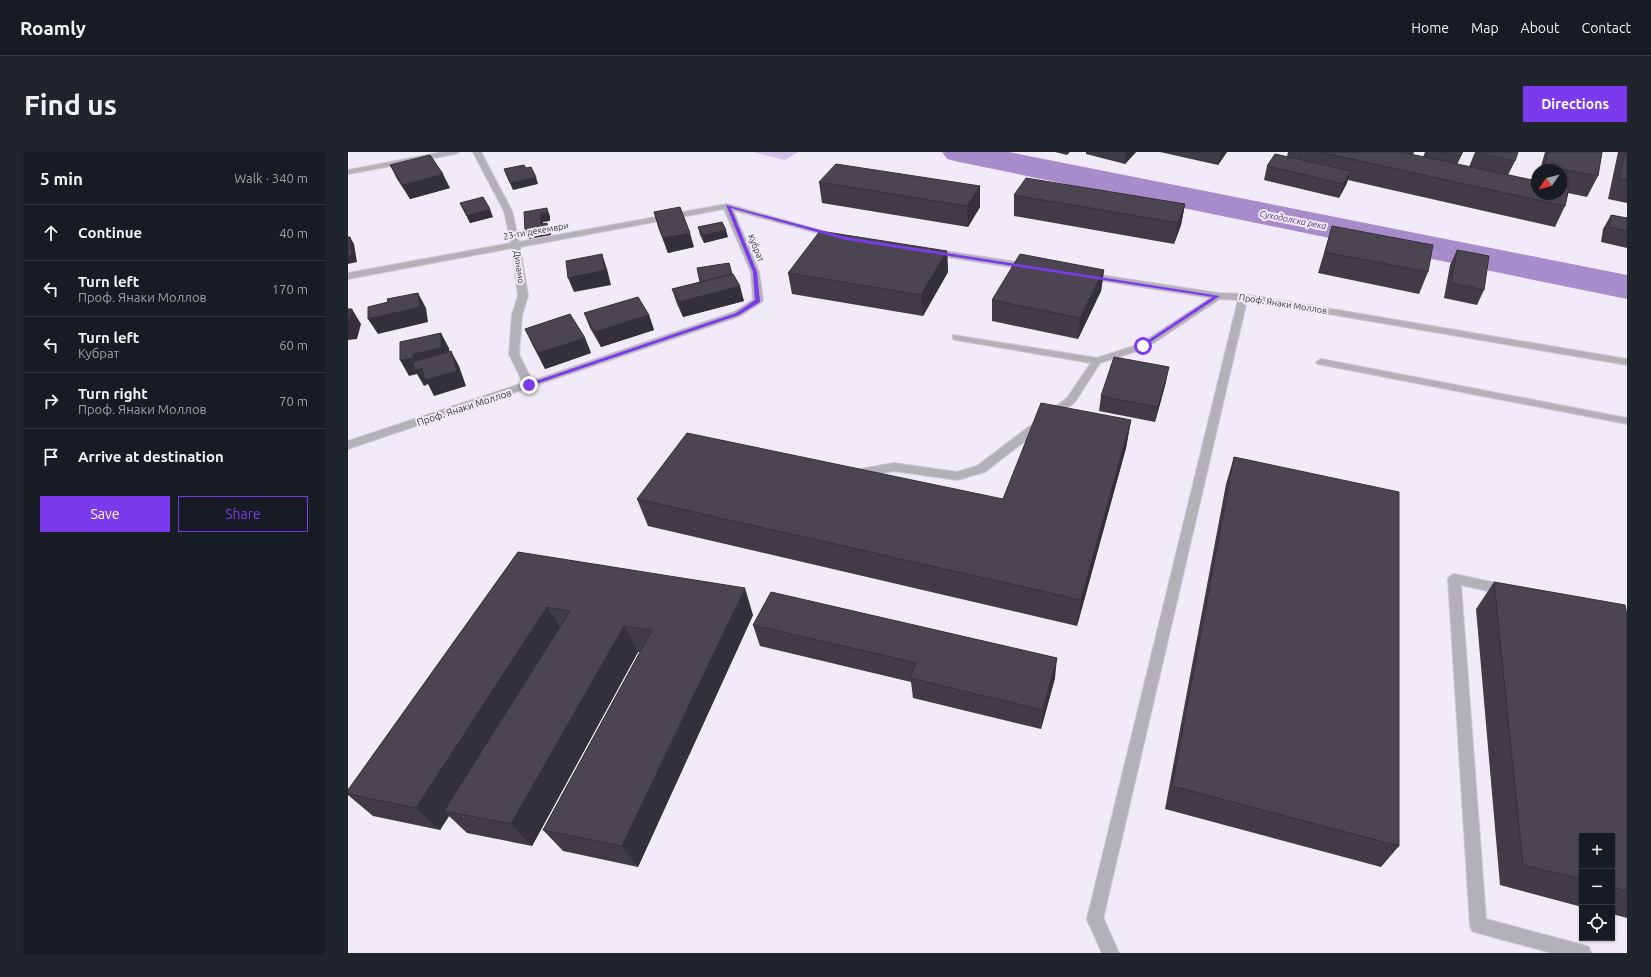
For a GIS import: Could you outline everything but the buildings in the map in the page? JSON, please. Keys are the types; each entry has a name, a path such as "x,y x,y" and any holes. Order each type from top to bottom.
{"street":[{"path":"348,172 455,152"},
{"name":"Динамо","path":"477,152 508,212 516,245 523,296 517,315 514,354 529,385"},
{"path":"728,206 846,238"},
{"name":"23-ти декември","path":"348,276 728,206"},
{"name":"Кубрат","path":"728,206 755,272 758,301"},
{"path":"923,250 1039,268"},
{"name":"Проф. Янаки Моллов","path":"1078,274 1218,296 1243,297 1627,362"},
{"path":"956,337 1097,361 1143,346 1218,296"},
{"path":"1111,953 1095,919 1243,297"},
{"name":"Проф. Янаки Моллов","path":"348,445 737,314 758,301"},
{"path":"848,473 855,474 894,467 957,476 981,469 1071,400 1097,361"},
{"path":"1321,362 1627,421"},
{"path":"1522,593 1454,579 1478,924 1583,953"}],"shaded area":[{"path":"753,152 798,152 785,160"}],"waterway":[{"name":"Суходолска река","path":"959,152 1627,287"}],"route":[{"path":"529,385 737,314 758,301 755,272 728,206 846,238 1218,296 1143,346"}]}
